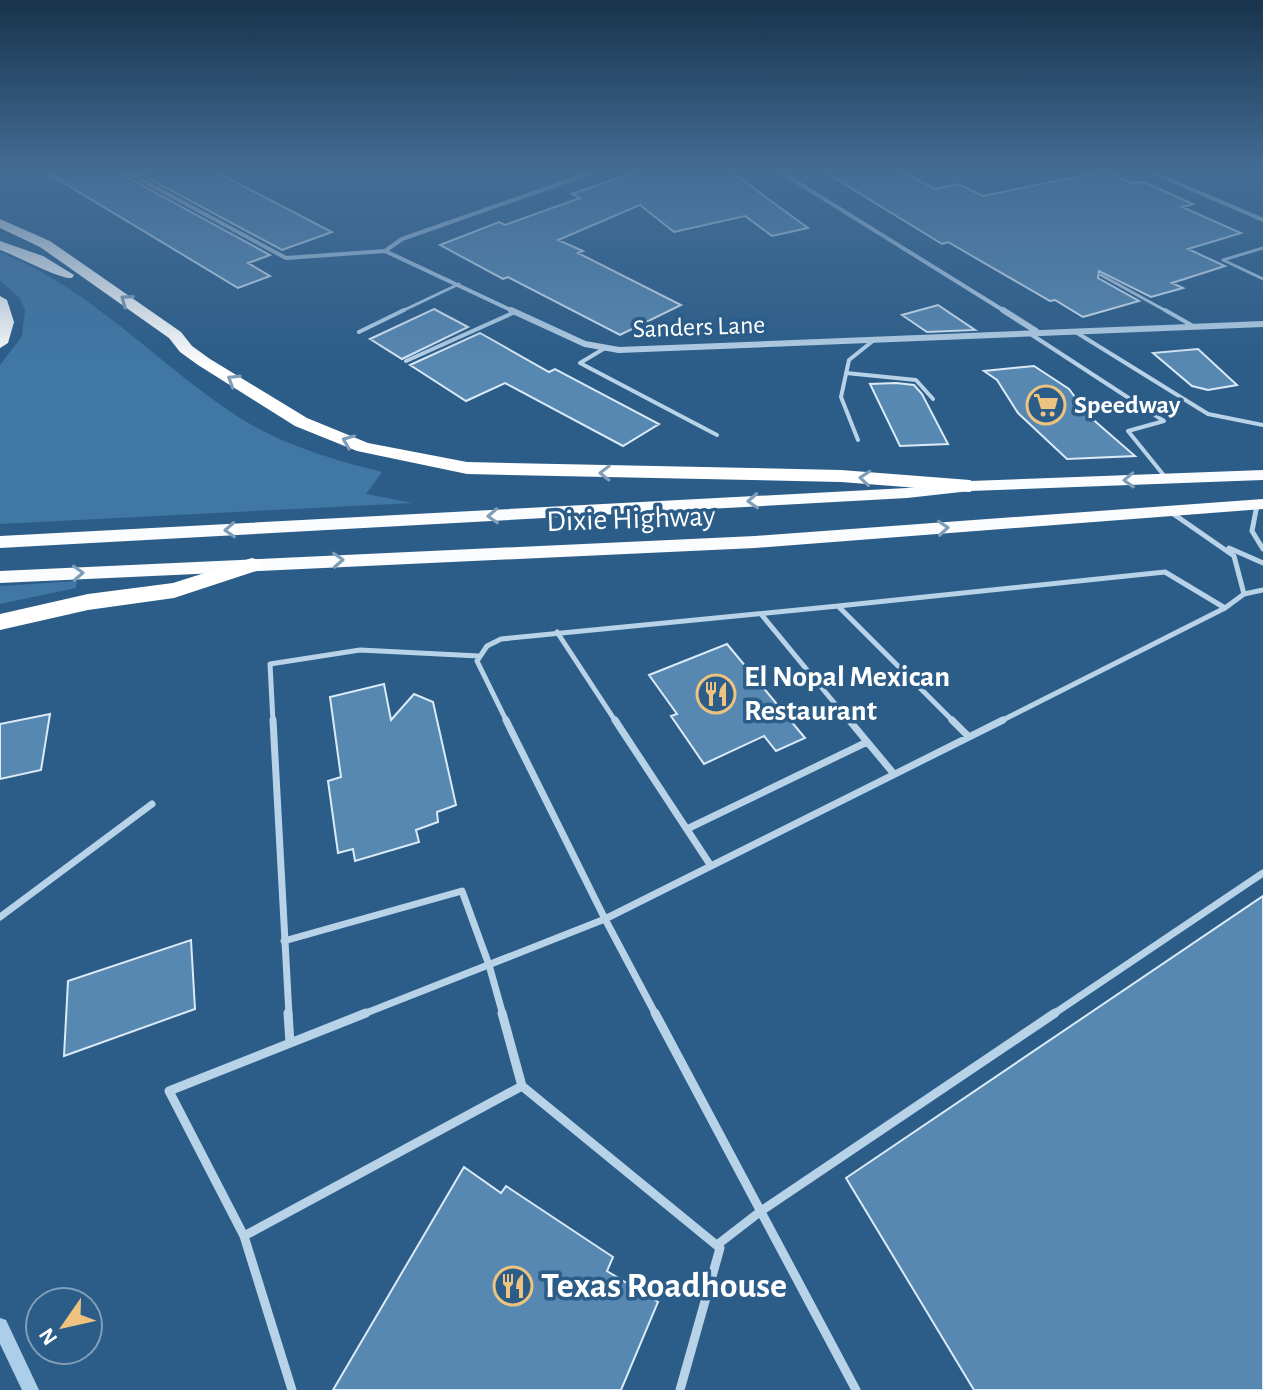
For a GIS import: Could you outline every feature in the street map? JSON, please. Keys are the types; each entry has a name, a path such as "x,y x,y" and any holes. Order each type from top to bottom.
{"highway":[{"path":"25,236 64,256 175,335 186,349"},
{"path":"0,245 61,271 157,342 186,349 301,422 363,447 467,468 841,476 970,486"},
{"path":"0,300 5,309 6,333 0,343"},
{"path":"0,622 88,602 174,590 252,565"}],"main road":[{"name":"Dixie Highway","path":"0,542 907,493 970,486 1263,475"},
{"name":"Dixie Highway","path":"0,577 755,542 1260,505"}],"street":[{"path":"245,236 286,258 385,251 411,236"},
{"path":"883,236 1037,332"},
{"name":"Sanders Lane","path":"385,251 569,338 605,348 670,350 1263,324"}],"lane":[{"path":"1262,249 1223,260 1263,279"},
{"path":"1101,275 1193,326"},
{"path":"359,332 459,284"},
{"path":"406,361 515,312"},
{"path":"1074,331 1208,414 1263,425"},
{"path":"1029,333 1164,421 1128,431 1166,478"},
{"path":"858,440 841,397 849,360 874,340"},
{"path":"605,348 580,363 717,435"},
{"path":"846,373 916,380 933,399"},
{"path":"1260,505 1252,531 1263,549"},
{"path":"1169,511 1222,545 1263,563"},
{"path":"1222,545 1234,556 1244,594"},
{"path":"856,1390 605,919 477,661 481,650 494,641 557,632 1165,572 1225,608"},
{"path":"292,1390 244,1236 169,1091 605,919 1225,608 1244,594 1263,590"},
{"path":"838,606 969,737"},
{"path":"761,613 894,774"},
{"path":"557,632 711,866"},
{"path":"290,1043 270,664 360,650 479,656"},
{"path":"687,829 867,742"},
{"path":"0,917 152,804"},
{"path":"717,1245 761,1211 1263,873"},
{"path":"284,941 462,891 489,965 522,1086 720,1248 680,1390"},
{"path":"244,1236 522,1086"}],"shaded area":[{"path":"0,252 65,286 240,418 309,451 382,472 366,494 413,503 0,524 0,365 22,336 25,310 19,297 0,281"},
{"path":"77,581 76,588 0,604 0,586"}],"building":[{"path":"152,236 235,236 270,255 248,263 270,276 238,288"},
{"path":"256,236 321,236 282,250"},
{"path":"463,236 568,236 558,240 681,305 620,335 440,245"},
{"path":"929,236 1232,236 1188,249 1225,266 1172,283 1183,288 1151,297 1099,271 1098,278 1139,301 1083,317 948,242 942,244"},
{"path":"938,305 975,330 927,332 902,315"},
{"path":"434,309 468,327 402,359 370,339"},
{"path":"480,333 549,372 555,369 659,424 623,446 505,383 466,401 410,365"},
{"path":"1198,349 1237,385 1208,390 1192,386 1153,353"},
{"path":"1034,366 1069,389 1089,416 1135,456 1067,459 1018,413 997,380 984,371"},
{"path":"870,384 914,385 922,394 948,444 900,446"},
{"name":"El Nopal Mexican Restaurant","path":"727,644 805,738 776,751 764,736 704,764 671,716 677,714 649,675"},
{"path":"384,684 391,720 414,694 433,702 456,805 437,812 438,822 416,830 419,842 355,861 353,849 338,853 328,781 341,777 330,697"},
{"path":"50,714 41,770 0,779 0,724"},
{"path":"1263,896 1263,1390 974,1390 846,1178"},
{"path":"191,940 195,1009 64,1056 68,981"},
{"name":"Texas Roadhouse","path":"464,1167 501,1193 506,1186 613,1257 607,1271 658,1302 621,1390 333,1390"}],"waterway":[{"path":"0,1326 31,1390"}],"place":[{"name":"Speedway","path":"1046,405"},
{"name":"El Nopal Mexican Restaurant","path":"716,694"},
{"name":"Texas Roadhouse","path":"513,1286"}]}
